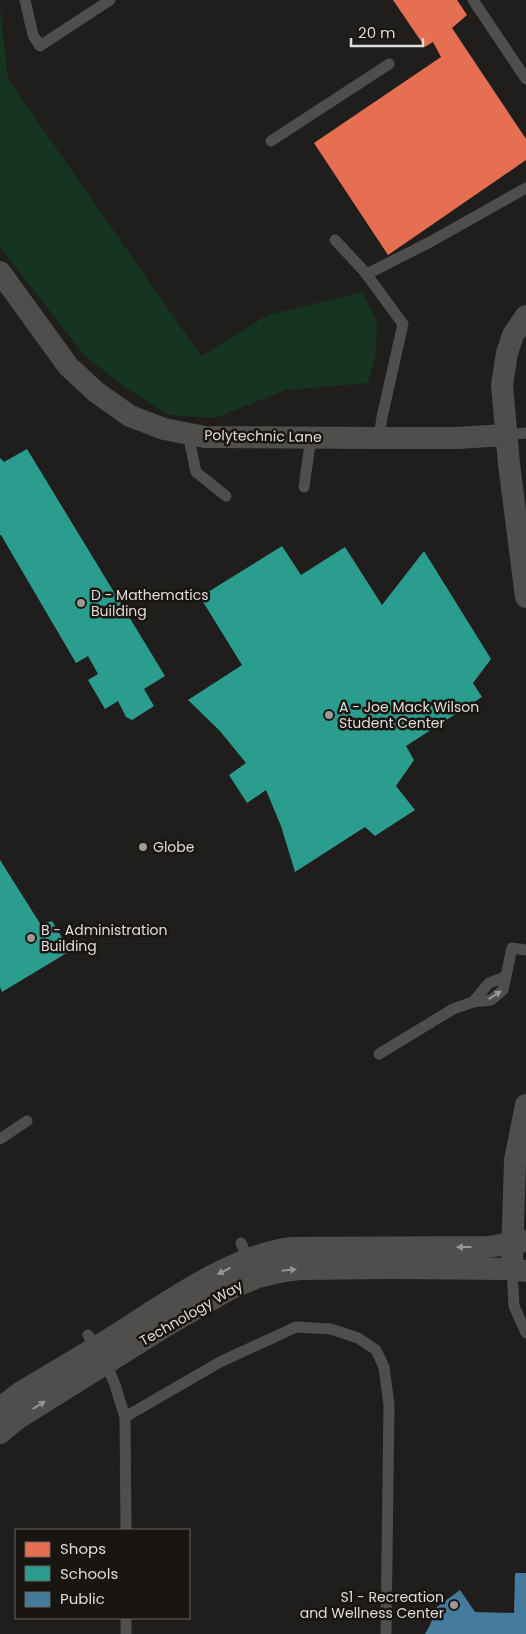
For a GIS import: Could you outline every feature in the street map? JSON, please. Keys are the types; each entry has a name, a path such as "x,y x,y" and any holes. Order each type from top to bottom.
{"street":[{"name":"Polytechnic Lane","path":"0,272 68,366 96,392 130,416 164,429 205,437 457,438 516,434"},
{"path":"526,316 513,335 504,363 502,385 516,434 526,597"},
{"path":"519,1270 515,1160 526,1105"},
{"name":"Technology Way","path":"0,1408 21,1392 96,1348 201,1305 230,1289 249,1260 278,1250 292,1248 488,1247 519,1242"},
{"name":"Technology Way","path":"249,1260 284,1271 300,1269 390,1268 519,1270"},
{"name":"Technology Way","path":"0,1433 96,1348"}],"lane":[{"path":"25,0 32,36 40,46 110,0"},
{"path":"473,0 526,79"},
{"path":"271,141 389,64"},
{"path":"366,274 430,242 526,188"},
{"path":"335,240 366,274 403,324 379,438"},
{"path":"188,434 196,472 226,496"},
{"path":"304,487 312,437"},
{"path":"378,1054 453,1009 473,1002 491,1000 503,990 512,948 526,950"},
{"path":"0,1140 27,1121"},
{"path":"519,1270 514,1306 526,1333"},
{"path":"125,1417 220,1362 296,1327 331,1330 358,1338 376,1350 384,1367 389,1405 386,1634"},
{"path":"96,1348 115,1385 125,1417 126,1529"},
{"path":"126,1619 126,1634"}],"green space":[{"path":"0,7 8,79 201,356 268,315 362,292 377,322 376,354 368,383 286,390 215,418 169,415 126,388 84,355 0,247"}],"building: Shops":[{"path":"393,0 457,0 467,15 452,28 526,139 526,160 388,255 314,143 441,57 433,42 425,47"}],"building: Schools":[{"name":"D - Mathematics Building","path":"27,449 165,676 144,689 154,706 132,720 126,717 118,701 105,709 88,680 98,674 88,656 76,663 0,535 0,458 4,462"},
{"name":"A - Joe Mack Wilson Student Center","path":"282,546 301,575 345,547 382,605 424,551 491,659 473,683 482,697 406,746 414,760 396,786 415,810 375,836 365,827 295,872 281,826 266,790 247,803 229,775 246,763 220,731 188,700 242,665 200,597"},
{"name":"B - Administration Building","path":"0,860 41,925 52,921 70,951 2,992 0,987"}],"building: Public":[{"name":"S1 - Recreation and Wellness Center","path":"515,1573 526,1573 526,1634 425,1634 437,1607 460,1590 475,1612 514,1613"}],"place":[{"name":"D - Mathematics Building","path":"81,603"},
{"name":"A - Joe Mack Wilson Student Center","path":"329,715"},
{"name":"Globe","path":"143,847"},
{"name":"B - Administration Building","path":"31,938"},
{"name":"S1 - Recreation and Wellness Center","path":"454,1605"}]}
